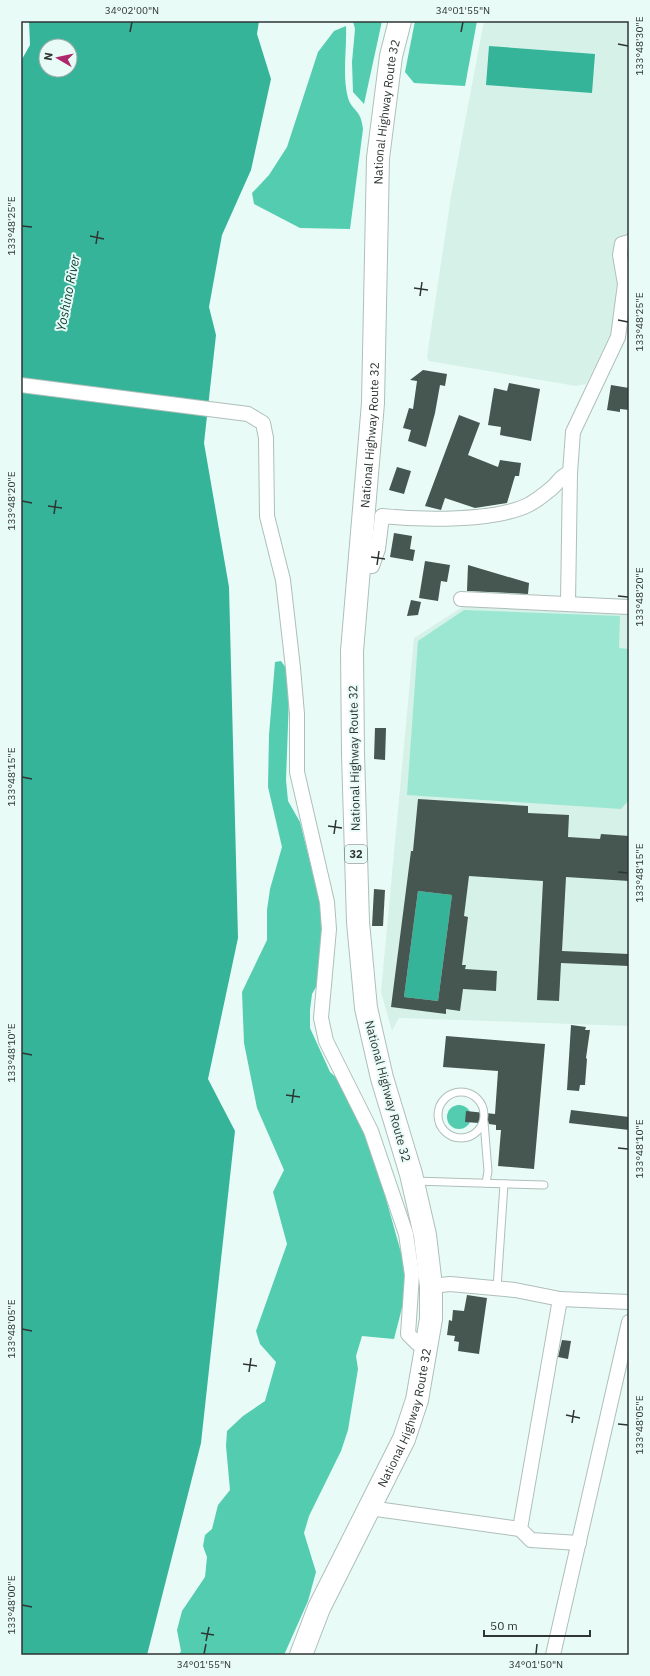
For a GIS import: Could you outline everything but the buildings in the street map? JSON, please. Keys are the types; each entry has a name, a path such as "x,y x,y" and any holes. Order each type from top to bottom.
{"highway":[{"name":"National Highway Route 32","path":"301,1655 319,1608 404,1439 417,1400 428,1346 431,1319 431,1286 425,1235 412,1180 382,1078 366,1008 358,922 352,650 373,403 378,158 391,56 400,21"}],"street":[{"path":"568,603 570,473 573,432 618,337 625,284 620,255 622,244 629,242"},
{"path":"21,384 248,414 263,423 265,428 267,516 283,580 293,668 297,714 297,772 328,902 329,929 321,1018 326,1041 371,1131 406,1234 412,1275 408,1334 417,1343 428,1346"},
{"path":"359,567 372,566 378,549 382,516 411,519 497,514 529,504 552,488 563,475 570,473"},
{"path":"461,599 629,606"},
{"path":"431,1286 450,1284 497,1288 541,1294 560,1299 629,1302"},
{"path":"520,1529 560,1299"},
{"path":"553,1655 629,1322"},
{"path":"369,1508 520,1529 531,1540 579,1543"}],"lane":[{"path":"484,1122 480,1129 468,1138 453,1137 447,1134 438,1121 439,1106 443,1099 449,1094 457,1091 469,1093 479,1099 484,1122 488,1171 486,1183"},
{"path":"412,1180 544,1185"},
{"path":"497,1288 504,1184"}],"shaded area":[{"path":"353,21 382,21 364,104 353,92 352,62 355,29"},
{"path":"415,21 477,21 465,86 414,83 405,72"},
{"path":"484,21 612,21 629,23 629,239 616,323 586,384 576,386 429,361 427,357 451,196"},
{"path":"346,26 346,89 348,98 362,122 363,129 350,229 300,228 254,204 252,193 269,175 287,147 318,52 334,31"},
{"path":"464,606 629,613 629,1026 399,1018 392,1031 381,992 414,638"},
{"path":"464,610 620,616 619,648 629,649 629,800 621,809 407,795 418,641"},
{"path":"281,661 286,668 289,697 286,780 288,801 300,822 319,898 324,938 316,987 312,994 310,1028 330,1072 339,1080 369,1138 405,1267 404,1300 394,1339 362,1336 356,1356 358,1369 348,1430 341,1451 309,1516 304,1533 316,1572 308,1601 284,1655 179,1655 181,1651 177,1630 182,1611 205,1577 207,1557 203,1546 205,1535 212,1529 218,1505 230,1490 226,1446 227,1431 243,1416 265,1401 276,1362 260,1344 256,1331 287,1244 273,1192 284,1170 257,1108 244,1043 242,992 267,940 267,910 270,889 282,847 268,787 269,735 275,662"},
{"path":"459,1105 468,1108 471,1117 468,1126 459,1129 450,1126 447,1117 450,1108"}],"water":[{"name":"Yoshino River","path":"29,21 259,21 257,34 271,79 251,170 222,235 209,307 216,335 204,443 229,587 238,938 208,1079 235,1131 201,1443 147,1655 21,1655 21,61 30,45"},
{"path":"489,46 595,54 592,93 486,85"},
{"path":"418,891 452,895 438,1001 404,997"}]}
